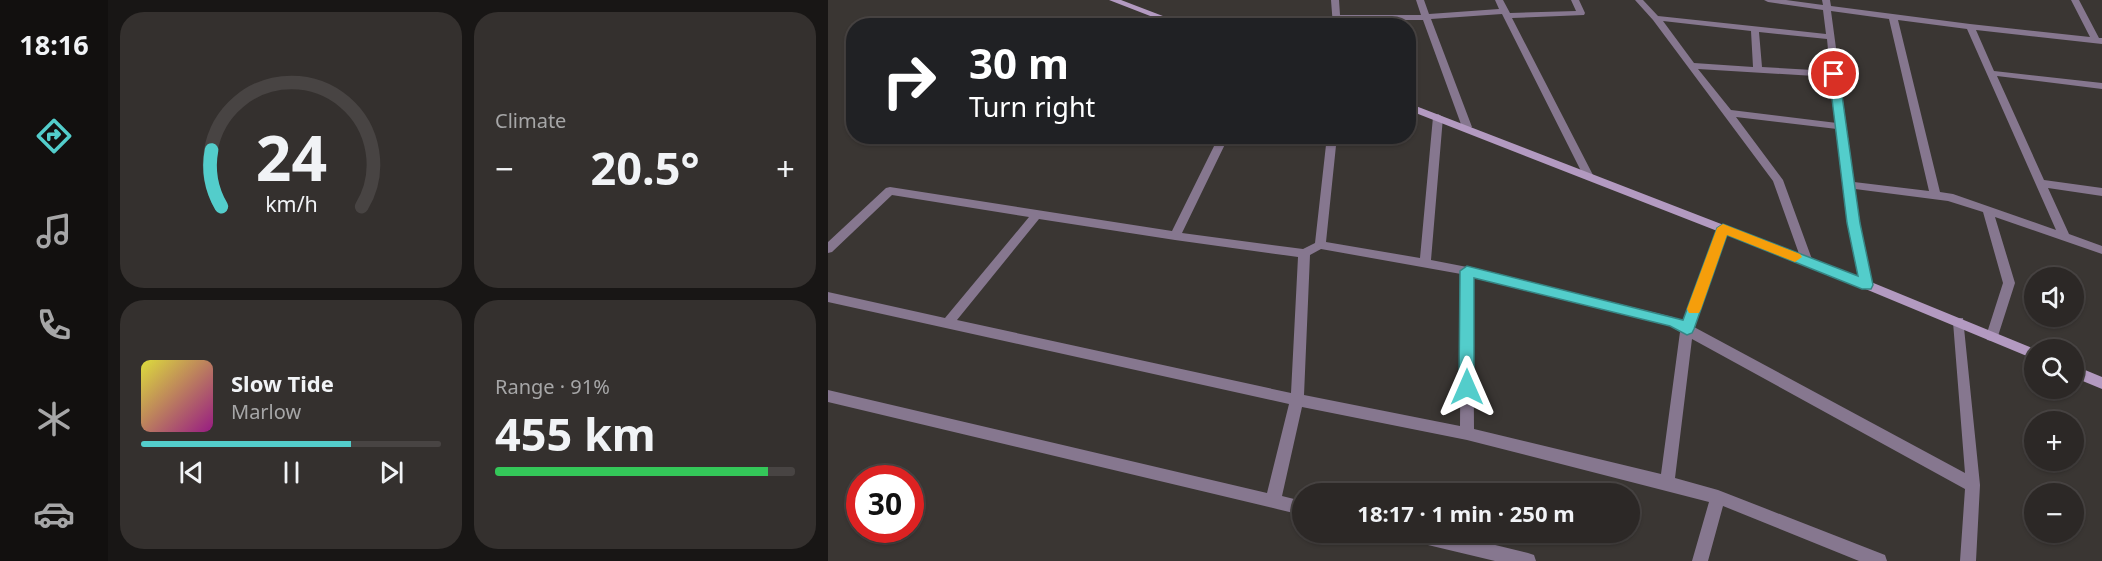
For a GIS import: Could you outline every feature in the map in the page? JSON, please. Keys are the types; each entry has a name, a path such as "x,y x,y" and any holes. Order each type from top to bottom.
{"main road":[{"path":"1113,0 1163,18"},
{"path":"1416,109 1867,285 2024,350"},
{"path":"2084,375 2102,383"}],"street":[{"path":"1335,0 1336,18"},
{"path":"1419,0 1467,127"},
{"path":"1499,0 1588,175"},
{"path":"1396,18 1506,13 1581,13 1575,0"},
{"path":"1639,0 1656,18 1778,180 1807,262"},
{"path":"1768,0 1826,4 1971,27 2099,40"},
{"path":"2075,0 2099,40"},
{"path":"1826,4 1854,223 1867,285"},
{"path":"1893,16 1935,195"},
{"path":"1656,18 1830,37"},
{"path":"1971,27 2065,237"},
{"path":"1755,29 1758,69"},
{"path":"1691,66 1834,74"},
{"path":"1992,73 2102,86"},
{"path":"1728,113 1840,126"},
{"path":"1425,263 1438,117"},
{"path":"1175,236 1220,144"},
{"path":"1320,245 1331,144"},
{"path":"2041,183 2102,192"},
{"path":"1849,185 1949,196 2102,250"},
{"path":"828,249 890,191 1175,236 1304,253 1320,245 1467,271 1673,322 1973,485"},
{"path":"1988,210 2009,284 1992,336"},
{"path":"947,324 1037,214"},
{"path":"1666,483 1687,329 1723,228"},
{"path":"1273,501 1298,400 1304,253"},
{"path":"1467,271 1467,434"},
{"path":"828,297 1298,400 1467,434 1718,496 1879,561"},
{"path":"1959,322 1973,485 1968,561"},
{"path":"828,396 1292,506"},
{"path":"1700,561 1718,496"},
{"path":"1453,543 1528,561"}],"slow traffic":[{"path":"1694,309 1723,228 1795,257"}],"route":[{"path":"1467,387 1467,271 1673,322 1687,329 1723,228 1867,285 1854,223 1834,74"}]}
